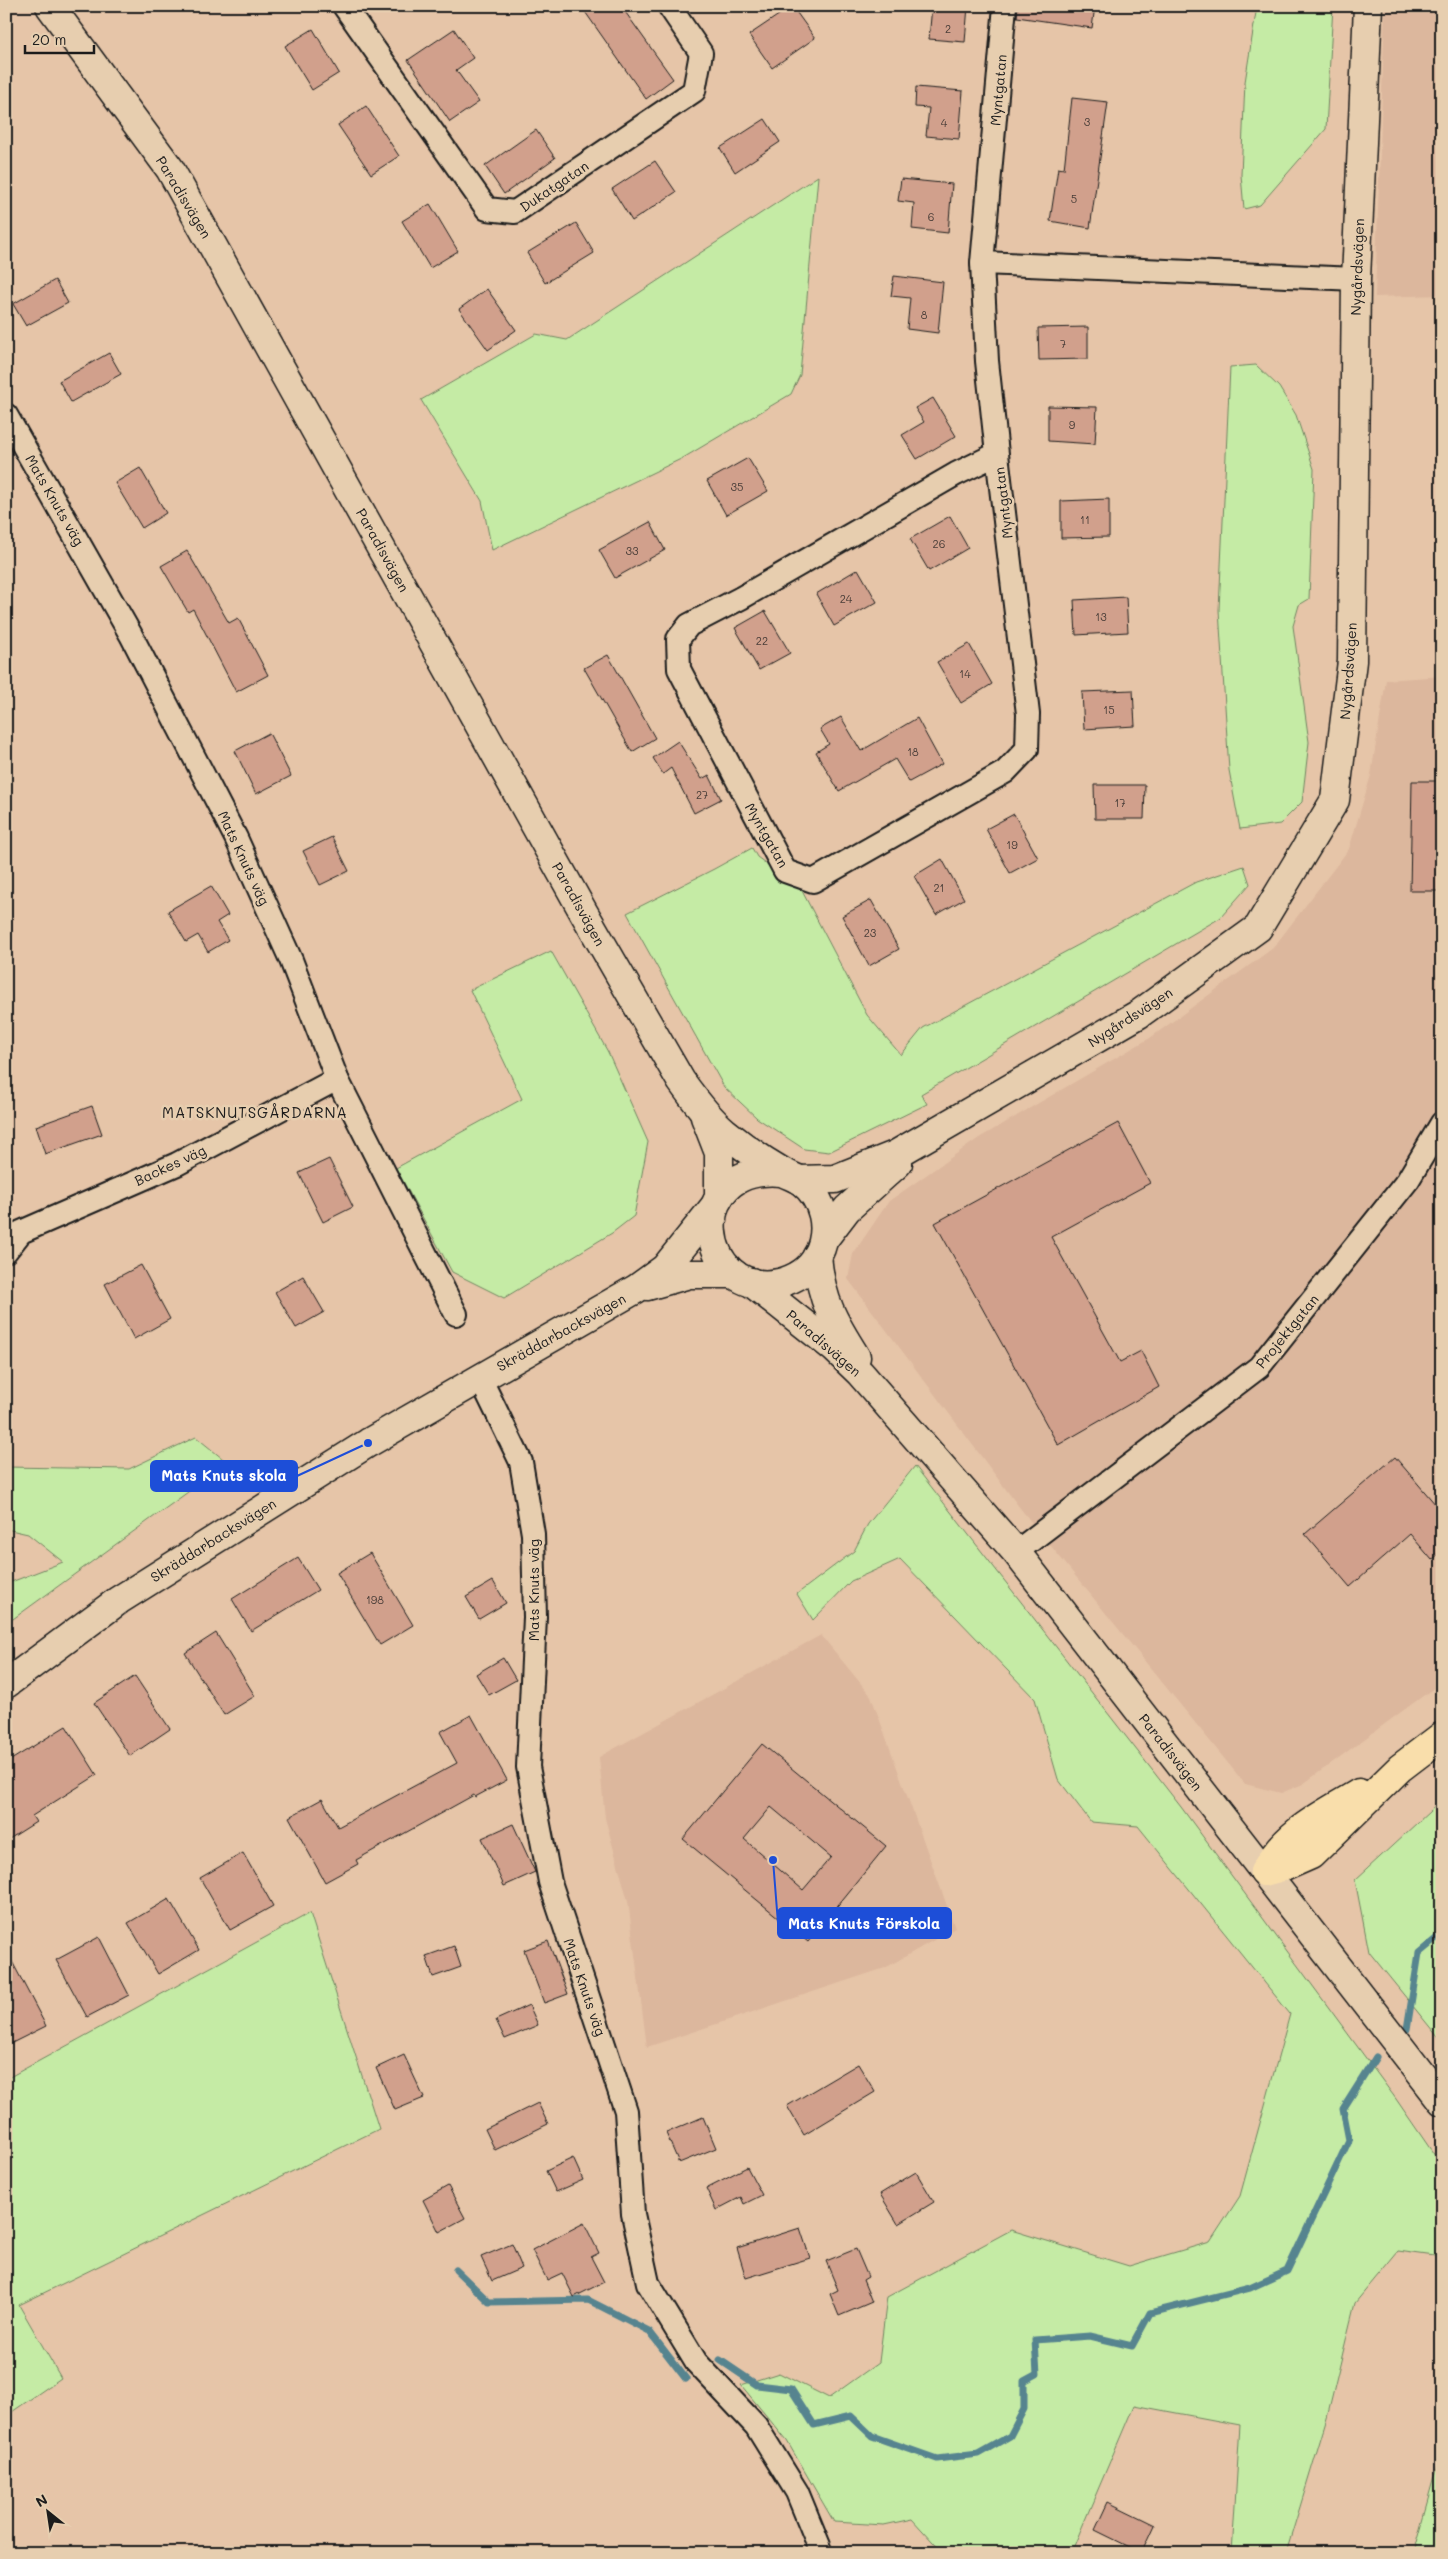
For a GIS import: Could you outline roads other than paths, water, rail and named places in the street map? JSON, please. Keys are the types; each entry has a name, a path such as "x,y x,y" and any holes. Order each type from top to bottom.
{"highway":[{"path":"1264,1872 1286,1866 1311,1855 1400,1768 1442,1736"}],"street":[{"name":"Paradisvägen","path":"50,6 170,169 589,921 681,1081 698,1105 712,1132 719,1153 717,1203"},
{"name":"Dukatgatan","path":"344,6 487,209 515,212 694,91 701,53 669,6"},
{"name":"Myntgatan","path":"997,454 956,474 741,598 689,625 678,639 679,668 785,870 814,881 1005,772 1027,749 1028,714 987,360 982,263 1005,6"},
{"name":"Nygårdsvägen","path":"790,1176 835,1180 895,1155 1139,1014 1258,928 1335,800 1352,661 1356,279 1368,6"},
{"path":"982,263 1356,279"},
{"name":"Mats Knuts väg","path":"6,415 131,635 236,838 291,960 337,1079 456,1314"},
{"name":"Backes väg","path":"6,1251 21,1232 177,1164 337,1079"},
{"name":"Paradisvägen","path":"698,1105 725,1132 790,1176"},
{"name":"Projektgatan","path":"1016,1552 1259,1367 1408,1180 1442,1123"},
{"name":"Nygårdsvägen","path":"821,1247 847,1210 871,1185 932,1135"},
{"path":"764,1170 790,1176 812,1191 821,1205 825,1222 821,1247 805,1271 789,1281 770,1285 742,1278 721,1260 713,1243 711,1225 717,1203 730,1184 746,1175 764,1170"},
{"name":"Skräddarbacksvägen","path":"6,1684 119,1600 360,1448 636,1289 665,1268 717,1203"},
{"name":"Paradisvägen","path":"821,1247 822,1296 836,1324 893,1409"},
{"name":"Skräddarbacksvägen","path":"636,1289 689,1274 742,1278"},
{"name":"Paradisvägen","path":"742,1278 834,1348 893,1409 1016,1552 1442,2101"},
{"name":"Mats Knuts väg","path":"480,1378 521,1462 533,1534 535,1589 528,1767 550,1882 626,2111 634,2214 648,2283 696,2362 756,2426 797,2492 822,2553"}],"waterway":[{"path":"1407,2029 1419,1953 1442,1934"},
{"path":"720,2360 757,2385 791,2389 814,2425 851,2416 872,2436 937,2459 978,2454 1010,2436 1024,2409 1024,2381 1037,2374 1035,2340 1090,2336 1132,2346 1150,2313 1250,2288 1287,2271 1349,2140 1343,2109 1376,2057"},
{"path":"456,2270 489,2302 588,2300 649,2331 686,2379"}],"place":[{"name":"Mats Knuts skola","path":"368,1443"},
{"name":"Mats Knuts Förskola","path":"773,1860"}],"district":[{"name":"MATSKNUTSGÅRDARNA","path":"255,1112"}]}
